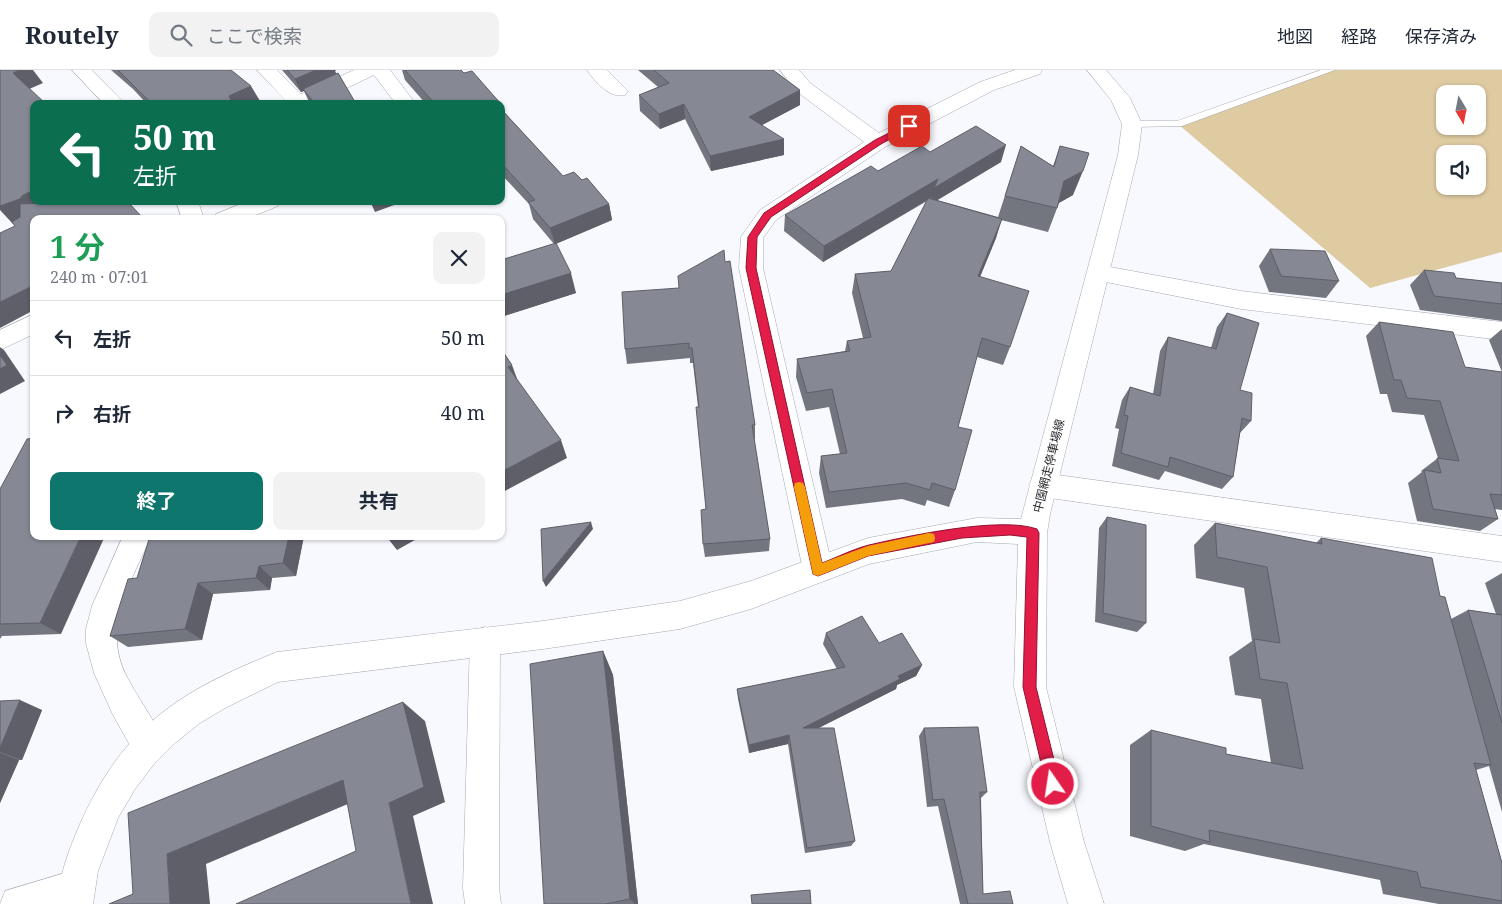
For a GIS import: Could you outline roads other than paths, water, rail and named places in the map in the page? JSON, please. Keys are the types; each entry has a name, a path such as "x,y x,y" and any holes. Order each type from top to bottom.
{"street":[{"path":"81,70 111,100"},
{"path":"266,70 294,100"},
{"path":"304,100 370,70"},
{"path":"380,70 403,100"},
{"path":"596,70 618,91"},
{"path":"789,70 803,87 878,142"},
{"path":"818,570 751,268 752,237 768,215 878,142 987,86 1033,70"},
{"path":"1096,70 1120,98 1132,124"},
{"name":"中園網走停車場線","path":"1086,904 1067,842 1030,687 1033,533 1043,485 1128,156 1132,124"},
{"path":"234,215 260,205"},
{"path":"1099,273 1241,300 1502,331"},
{"path":"0,341 30,325"},
{"path":"1043,485 1412,550 1502,549"},
{"path":"18,904 75,896 100,815 128,768 148,744 209,698 239,682 277,667 680,615 751,595 868,551 962,532 1010,530 1033,533"},
{"path":"135,540 114,589 101,630 108,671 148,744"},
{"path":"483,904 481,888 485,641"}],"lane":[{"path":"1132,124 1178,124 1330,70"}]}
